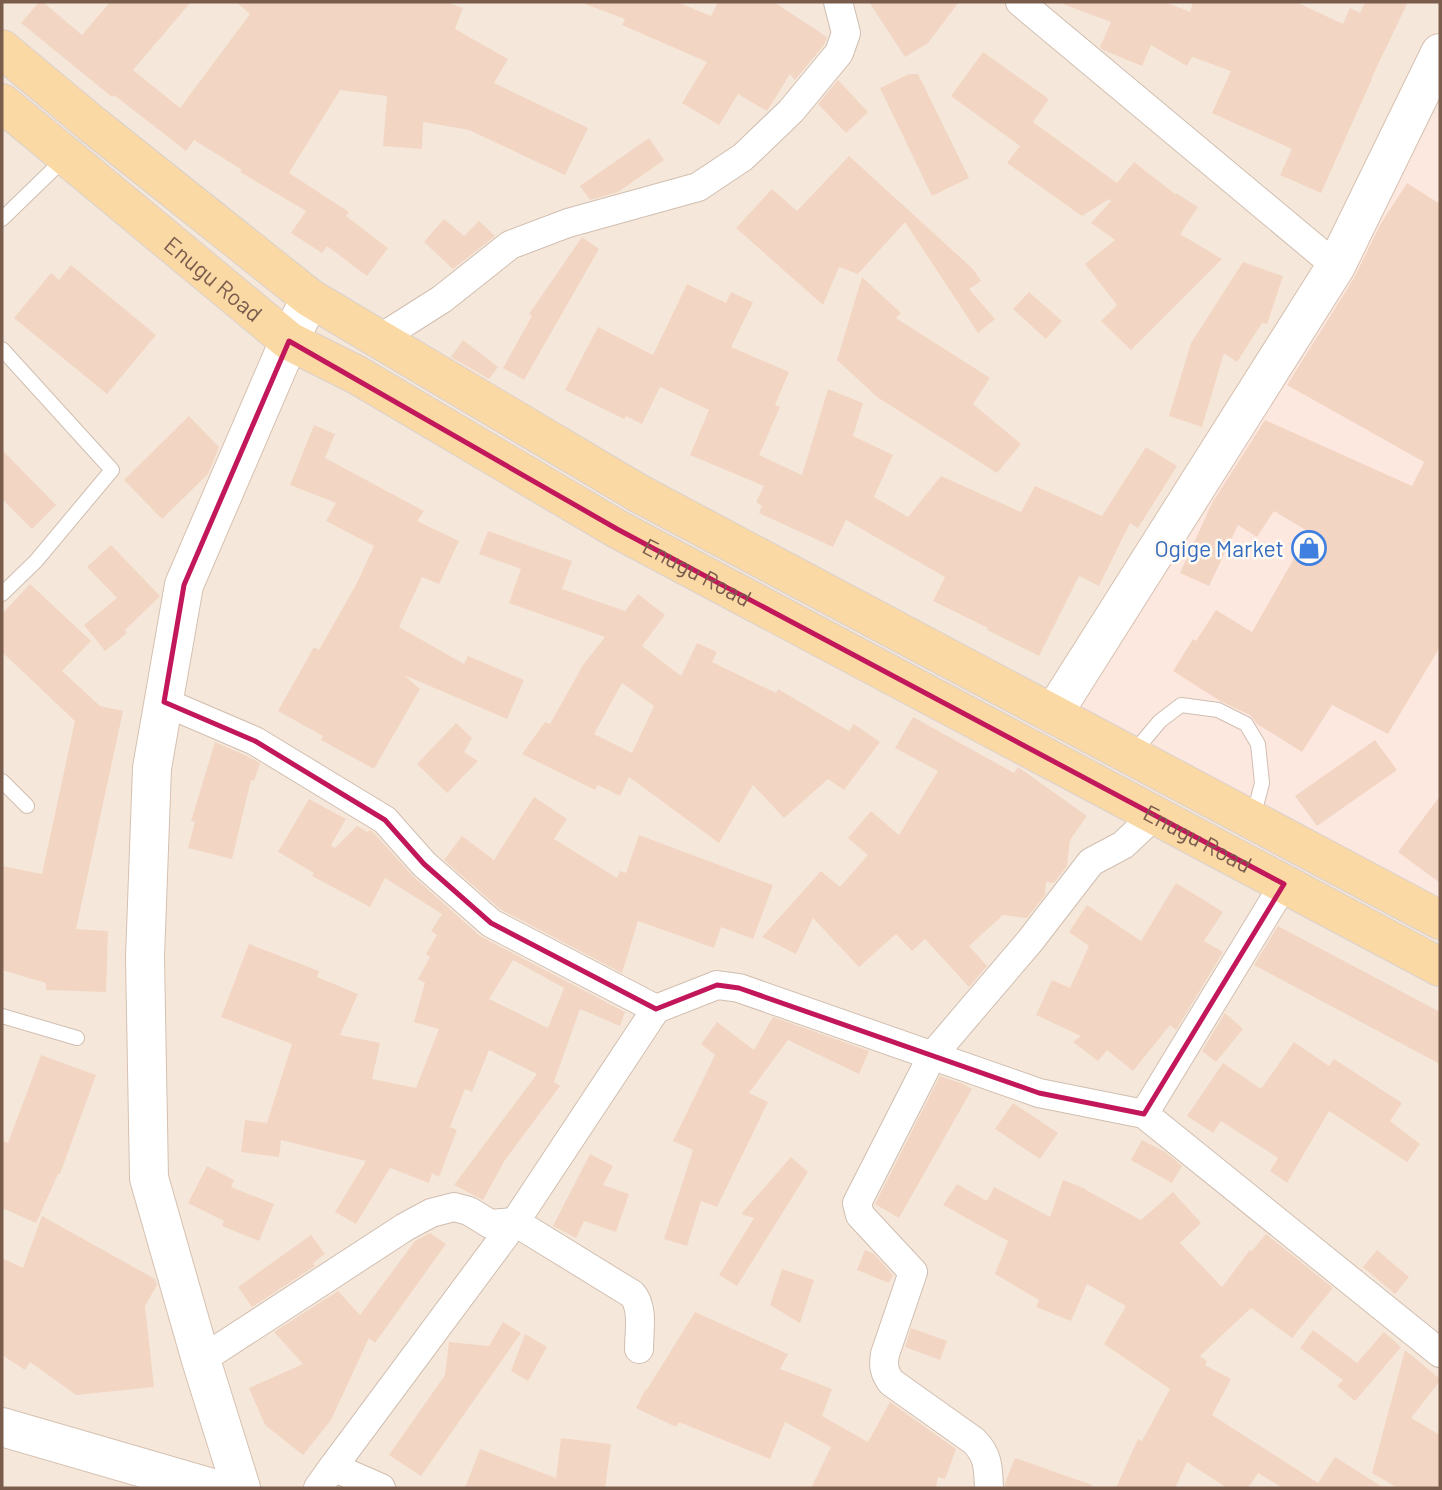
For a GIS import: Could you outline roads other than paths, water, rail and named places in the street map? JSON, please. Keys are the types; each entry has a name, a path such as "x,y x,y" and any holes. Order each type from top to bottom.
{"main road":[{"path":"2,48 93,125 310,298 379,340 638,492 1440,920"},
{"name":"Enugu Road","path":"2,103 289,341 357,375 617,529 1440,967"}],"street":[{"path":"379,340 442,299 510,245 568,223 698,187 743,157 791,111 839,53 846,33 838,2"},
{"path":"1020,2 1336,266"},
{"path":"1053,713 1336,266 1440,53"},
{"path":"241,1488 149,1178 145,957 152,768 184,585 310,298"},
{"path":"164,702 255,741 385,820 424,864 491,923 656,1009"},
{"path":"989,1488 988,1469 981,1449 891,1382 885,1373 885,1354 913,1272 860,1215 857,1203 932,1056 1030,941 1091,862 1124,845 1155,815"},
{"path":"1144,1114 1284,884"},
{"path":"381,1488 326,1477 515,1222 656,1009 717,985 739,988 1039,1093 1144,1114 1440,1353"},
{"path":"201,1360 405,1227 431,1213 454,1207 469,1211 490,1224 515,1222 632,1294 637,1299 639,1308 639,1349"},
{"path":"2,1427 212,1488"}],"lane":[{"path":"2,219 66,157"},
{"path":"2,349 112,470 36,561 2,594"},
{"path":"1131,755 1160,721 1181,705 1218,710 1246,724 1258,744 1262,783 1253,819"},
{"path":"2,781 27,806"},
{"path":"2,1017 77,1038"}],"place":[{"name":"Ogige Market","path":"1309,548"}]}
